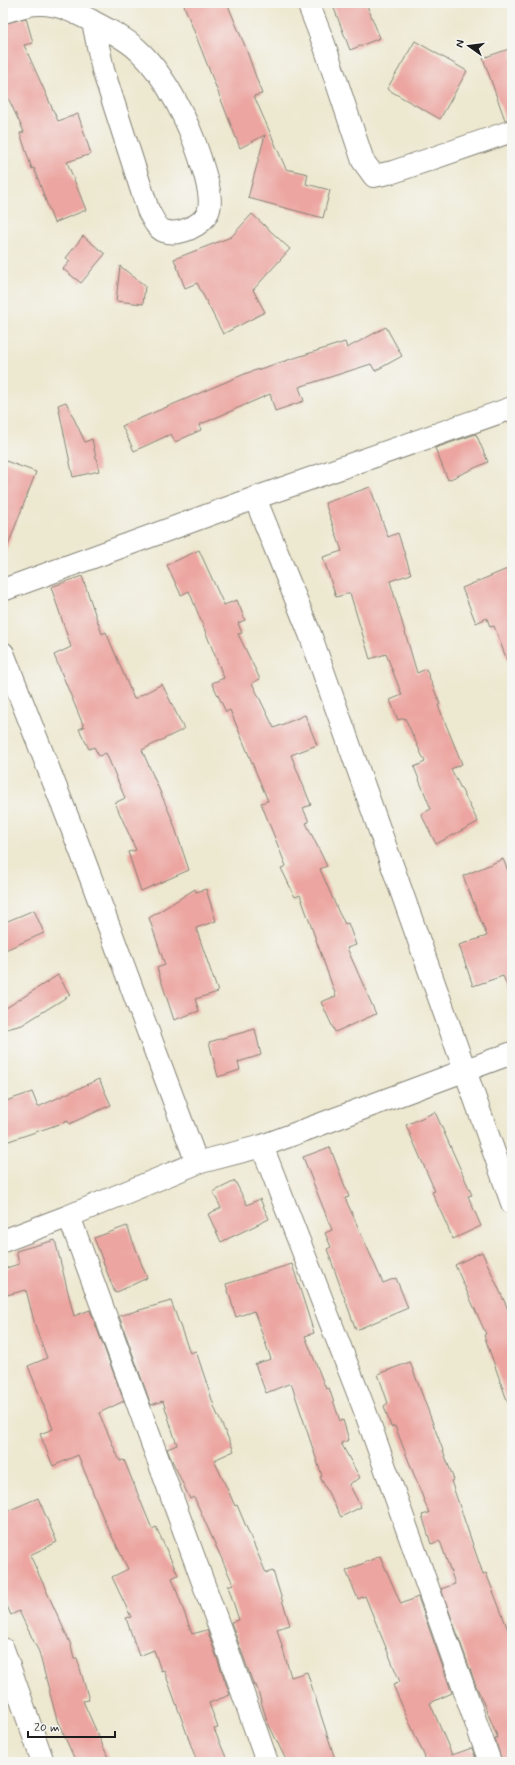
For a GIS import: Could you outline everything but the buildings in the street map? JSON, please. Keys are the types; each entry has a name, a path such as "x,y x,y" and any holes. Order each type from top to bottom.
{"street":[{"path":"308,3 324,44 362,161 374,176 393,172 512,131"},
{"path":"3,12 39,4 68,8 93,22 138,50 155,68 180,109 197,148 209,190 208,212 194,228 178,232 164,231 155,223 148,210 103,70 93,22"},
{"path":"3,590 255,498 512,408"},
{"path":"255,498 310,634 512,1203"},
{"path":"3,653 80,849 197,1163"},
{"path":"3,1241 69,1216 197,1163 262,1146 512,1053"},
{"path":"262,1146 365,1411 490,1762"},
{"path":"69,1216 223,1636 267,1762"},
{"path":"3,1649 43,1762"}]}
